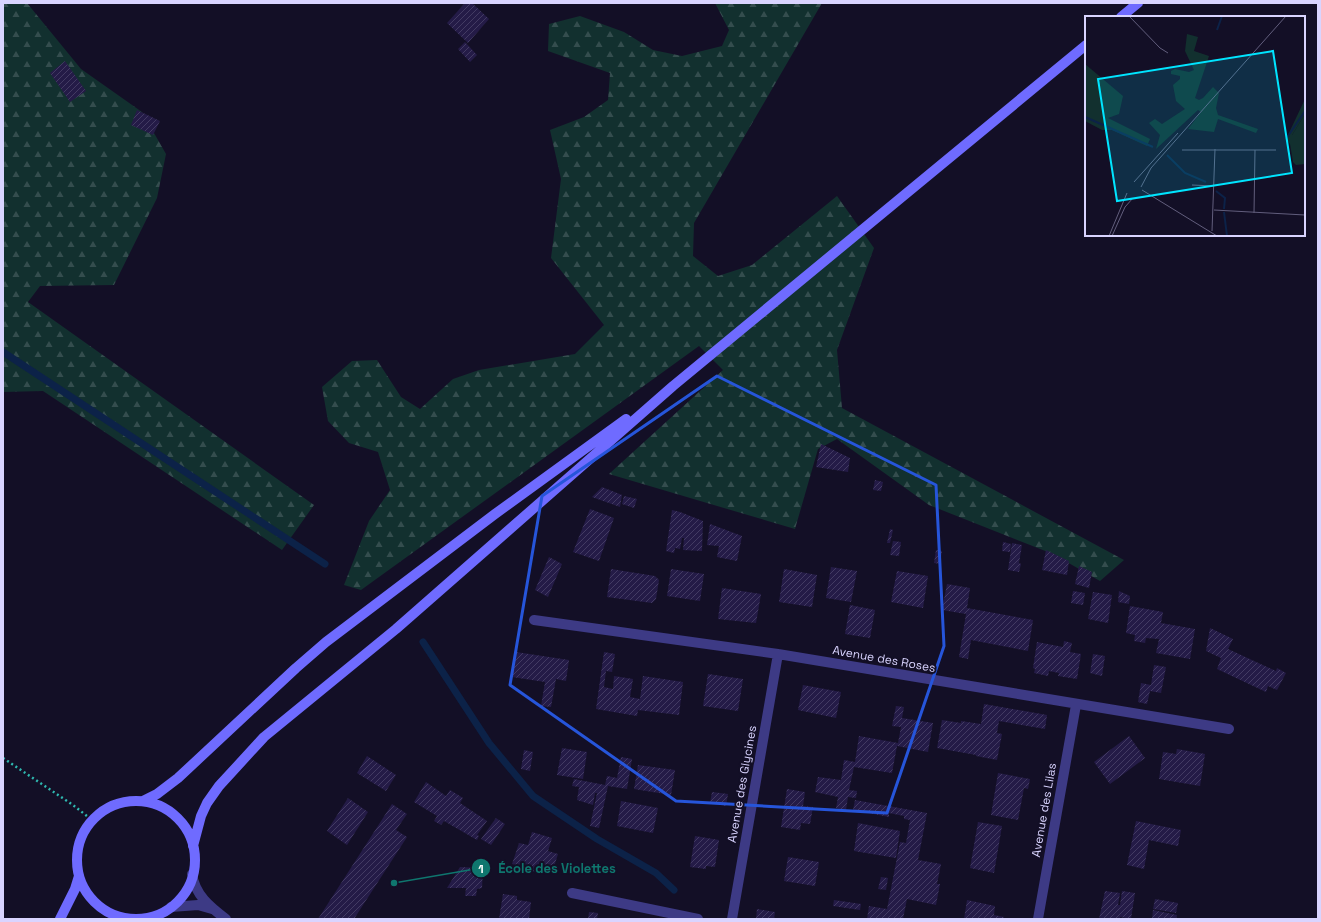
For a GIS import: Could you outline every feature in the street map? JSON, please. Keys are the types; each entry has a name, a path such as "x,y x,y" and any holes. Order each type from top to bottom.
{"main road":[{"path":"1122,16 1138,3"},
{"path":"193,846 201,816 207,803 219,786 264,737 396,629 673,386 1085,47"},
{"path":"143,801 157,794 178,778 326,642 495,514 673,386"},
{"path":"129,801 143,801 157,805 170,812 180,821 188,832 193,846 194,859 192,874 188,886 172,907 147,918 116,918 94,901 85,890 79,876 76,856 81,837 92,820 102,811 115,804 129,801"},
{"path":"60,919 75,889 79,876"}],"street":[{"name":"Avenue des Roses","path":"534,620 778,654 1076,705 1229,729"},
{"name":"Avenue des Glycines","path":"732,919 778,654"},
{"name":"Avenue des Lilas","path":"1038,919 1076,705"},
{"path":"192,874 195,886 199,893 212,909 226,919"},
{"path":"572,893 698,919"},
{"path":"172,907 182,905 198,905 212,909"}],"path":[{"path":"3,758 73,805 92,820"}],"highlighted area":[{"path":"717,376 936,485 944,646 887,813 676,801 510,685 542,496"}],"green space":[{"path":"3,3 27,3 81,69 142,112 166,154 157,198 114,285 40,286 28,302 314,505 282,550 43,391 3,392"},
{"path":"715,3 822,3 694,223 693,256 718,276 752,265 837,196 874,248 837,350 842,408 1124,560 1100,581 1053,554 929,505 837,439 818,449 795,529 609,474 723,370 699,346 361,590 344,585 369,521 390,490 378,452 349,443 328,421 322,387 352,361 377,360 401,397 420,409 453,379 479,370 575,354 604,325 551,258 561,179 550,130 584,117 608,100 610,73 548,51 549,24 580,16 624,32 653,50 682,56 722,46 729,30"}],"building":[{"path":"465,3 472,3 489,19 468,43 447,23"},
{"path":"465,42 477,55 470,62 458,49"},
{"path":"65,61 86,91 70,102 50,73"},
{"path":"137,110 160,121 153,135 131,125"},
{"path":"821,444 850,458 848,472 816,467"},
{"path":"875,480 883,482 881,491 873,490"},
{"path":"602,487 622,495 620,507 592,497"},
{"path":"624,496 637,499 634,508 622,504"},
{"path":"590,509 614,518 599,561 573,552"},
{"path":"672,510 703,521 702,551 683,550 684,538 682,538 680,549 675,548 674,553 666,551"},
{"path":"710,524 742,536 737,561 717,557 719,546 707,545"},
{"path":"890,529 893,530 890,543 887,543"},
{"path":"893,541 901,542 899,556 890,555"},
{"path":"1003,542 1011,544 1010,552 1002,551"},
{"path":"1012,543 1022,545 1019,572 1008,570"},
{"path":"936,550 942,551 940,564 934,563"},
{"path":"1046,550 1069,561 1067,575 1042,570"},
{"path":"549,557 562,564 548,597 535,590"},
{"path":"1079,566 1092,572 1089,588 1075,584"},
{"path":"831,567 857,571 851,602 826,598"},
{"path":"611,569 655,576 659,580 656,599 652,603 607,597"},
{"path":"671,569 704,574 700,601 667,596"},
{"path":"784,569 817,575 812,607 779,602"},
{"path":"897,571 928,576 923,608 891,602"},
{"path":"947,584 970,588 967,608 1033,620 1028,651 971,640 968,659 959,657 966,614 942,610"},
{"path":"722,588 761,594 756,623 718,619"},
{"path":"1073,591 1085,593 1083,605 1071,603"},
{"path":"1119,591 1130,596 1129,604 1118,602"},
{"path":"1093,592 1112,595 1108,623 1088,619"},
{"path":"850,605 875,610 870,638 845,634"},
{"path":"1130,606 1163,612 1161,623 1195,629 1190,659 1156,653 1159,639 1146,638 1145,643 1134,641 1135,635 1126,633"},
{"path":"1210,628 1233,639 1228,649 1276,671 1277,668 1286,673 1277,690 1268,686 1266,692 1217,669 1221,658 1206,651"},
{"path":"1064,641 1072,643 1070,652 1081,654 1077,679 1058,676 1059,673 1049,671 1048,676 1034,673 1035,669 1033,668 1037,642 1063,647"},
{"path":"516,652 569,660 566,681 556,679 551,707 541,706 545,682 512,677"},
{"path":"604,652 615,654 612,672 606,671 604,687 613,689 614,676 633,679 630,697 640,699 643,676 683,682 679,715 638,710 637,716 596,709"},
{"path":"1093,654 1105,656 1102,676 1090,673"},
{"path":"1154,665 1166,667 1161,693 1150,691 1147,704 1138,702 1141,683 1151,685"},
{"path":"708,674 743,679 738,711 703,706"},
{"path":"803,685 841,692 836,718 798,710"},
{"path":"984,704 1047,715 1045,729 999,721 997,733 1002,734 997,760 937,748 942,720 981,724"},
{"path":"896,706 904,707 902,718 933,723 928,752 897,746 892,773 854,767 849,790 857,791 856,798 848,797 846,810 836,808 838,797 815,792 818,777 841,780 844,760 855,762 859,736 898,743 901,727 892,726"},
{"path":"1129,736 1145,758 1110,784 1094,762"},
{"path":"562,748 587,752 583,779 557,775"},
{"path":"1177,749 1205,754 1200,786 1159,779 1163,752 1176,754"},
{"path":"524,750 533,752 530,771 521,769"},
{"path":"367,756 396,775 386,791 357,773"},
{"path":"621,757 632,759 627,789 608,786 599,828 590,826 597,793 595,793 593,805 577,800 579,787 572,786 574,779 605,785 607,776 617,778"},
{"path":"638,765 675,770 671,795 634,789"},
{"path":"998,773 1030,779 1028,789 1024,788 1018,820 991,815"},
{"path":"426,782 446,796 450,790 463,798 460,803 487,821 477,835 479,836 477,840 444,821 441,825 434,821 437,816 414,802"},
{"path":"787,789 805,792 803,806 813,807 810,824 801,823 800,830 781,827"},
{"path":"712,792 728,794 726,806 710,803"},
{"path":"348,798 368,812 347,845 327,831"},
{"path":"855,800 927,813 918,860 941,864 937,884 940,884 936,905 907,899 903,919 867,919 869,906 887,909 900,842 906,843 910,820 904,819 904,816 889,813 889,817 853,810"},
{"path":"621,801 658,808 653,833 617,826"},
{"path":"392,804 407,814 396,830 407,837 354,919 318,919"},
{"path":"496,818 505,824 491,845 481,839"},
{"path":"1136,821 1181,830 1178,846 1149,840 1144,869 1127,865"},
{"path":"978,822 1002,826 994,873 970,868"},
{"path":"858,823 900,831 896,858 854,851"},
{"path":"532,832 552,838 548,851 558,854 553,870 543,866 540,874 512,864 519,843 528,845"},
{"path":"695,836 719,840 715,867 706,866 706,869 690,867"},
{"path":"788,857 819,862 815,886 784,881"},
{"path":"460,867 483,868 482,888 477,889 476,896 465,896 466,888 447,888"},
{"path":"881,877 888,878 886,890 878,889"},
{"path":"1105,891 1120,893 1118,905 1120,905 1122,891 1135,893 1131,919 1120,917 1120,919 1099,919"},
{"path":"503,894 517,896 517,900 531,902 529,919 499,919"},
{"path":"1155,899 1178,903 1176,913 1153,909"},
{"path":"834,900 861,904 860,910 833,906"},
{"path":"967,900 995,906 994,915 1004,917 1003,919 964,919"},
{"path":"757,909 775,912 774,919 756,919"},
{"path":"1153,910 1177,915 1176,919 1152,919"},
{"path":"589,912 598,913 597,919 588,919"}],"waterway":[{"path":"3,352 325,564"},
{"path":"423,642 489,743 533,796 597,839 656,873 674,890"}],"place":[{"name":"École des Violettes","path":"394,883"}]}
